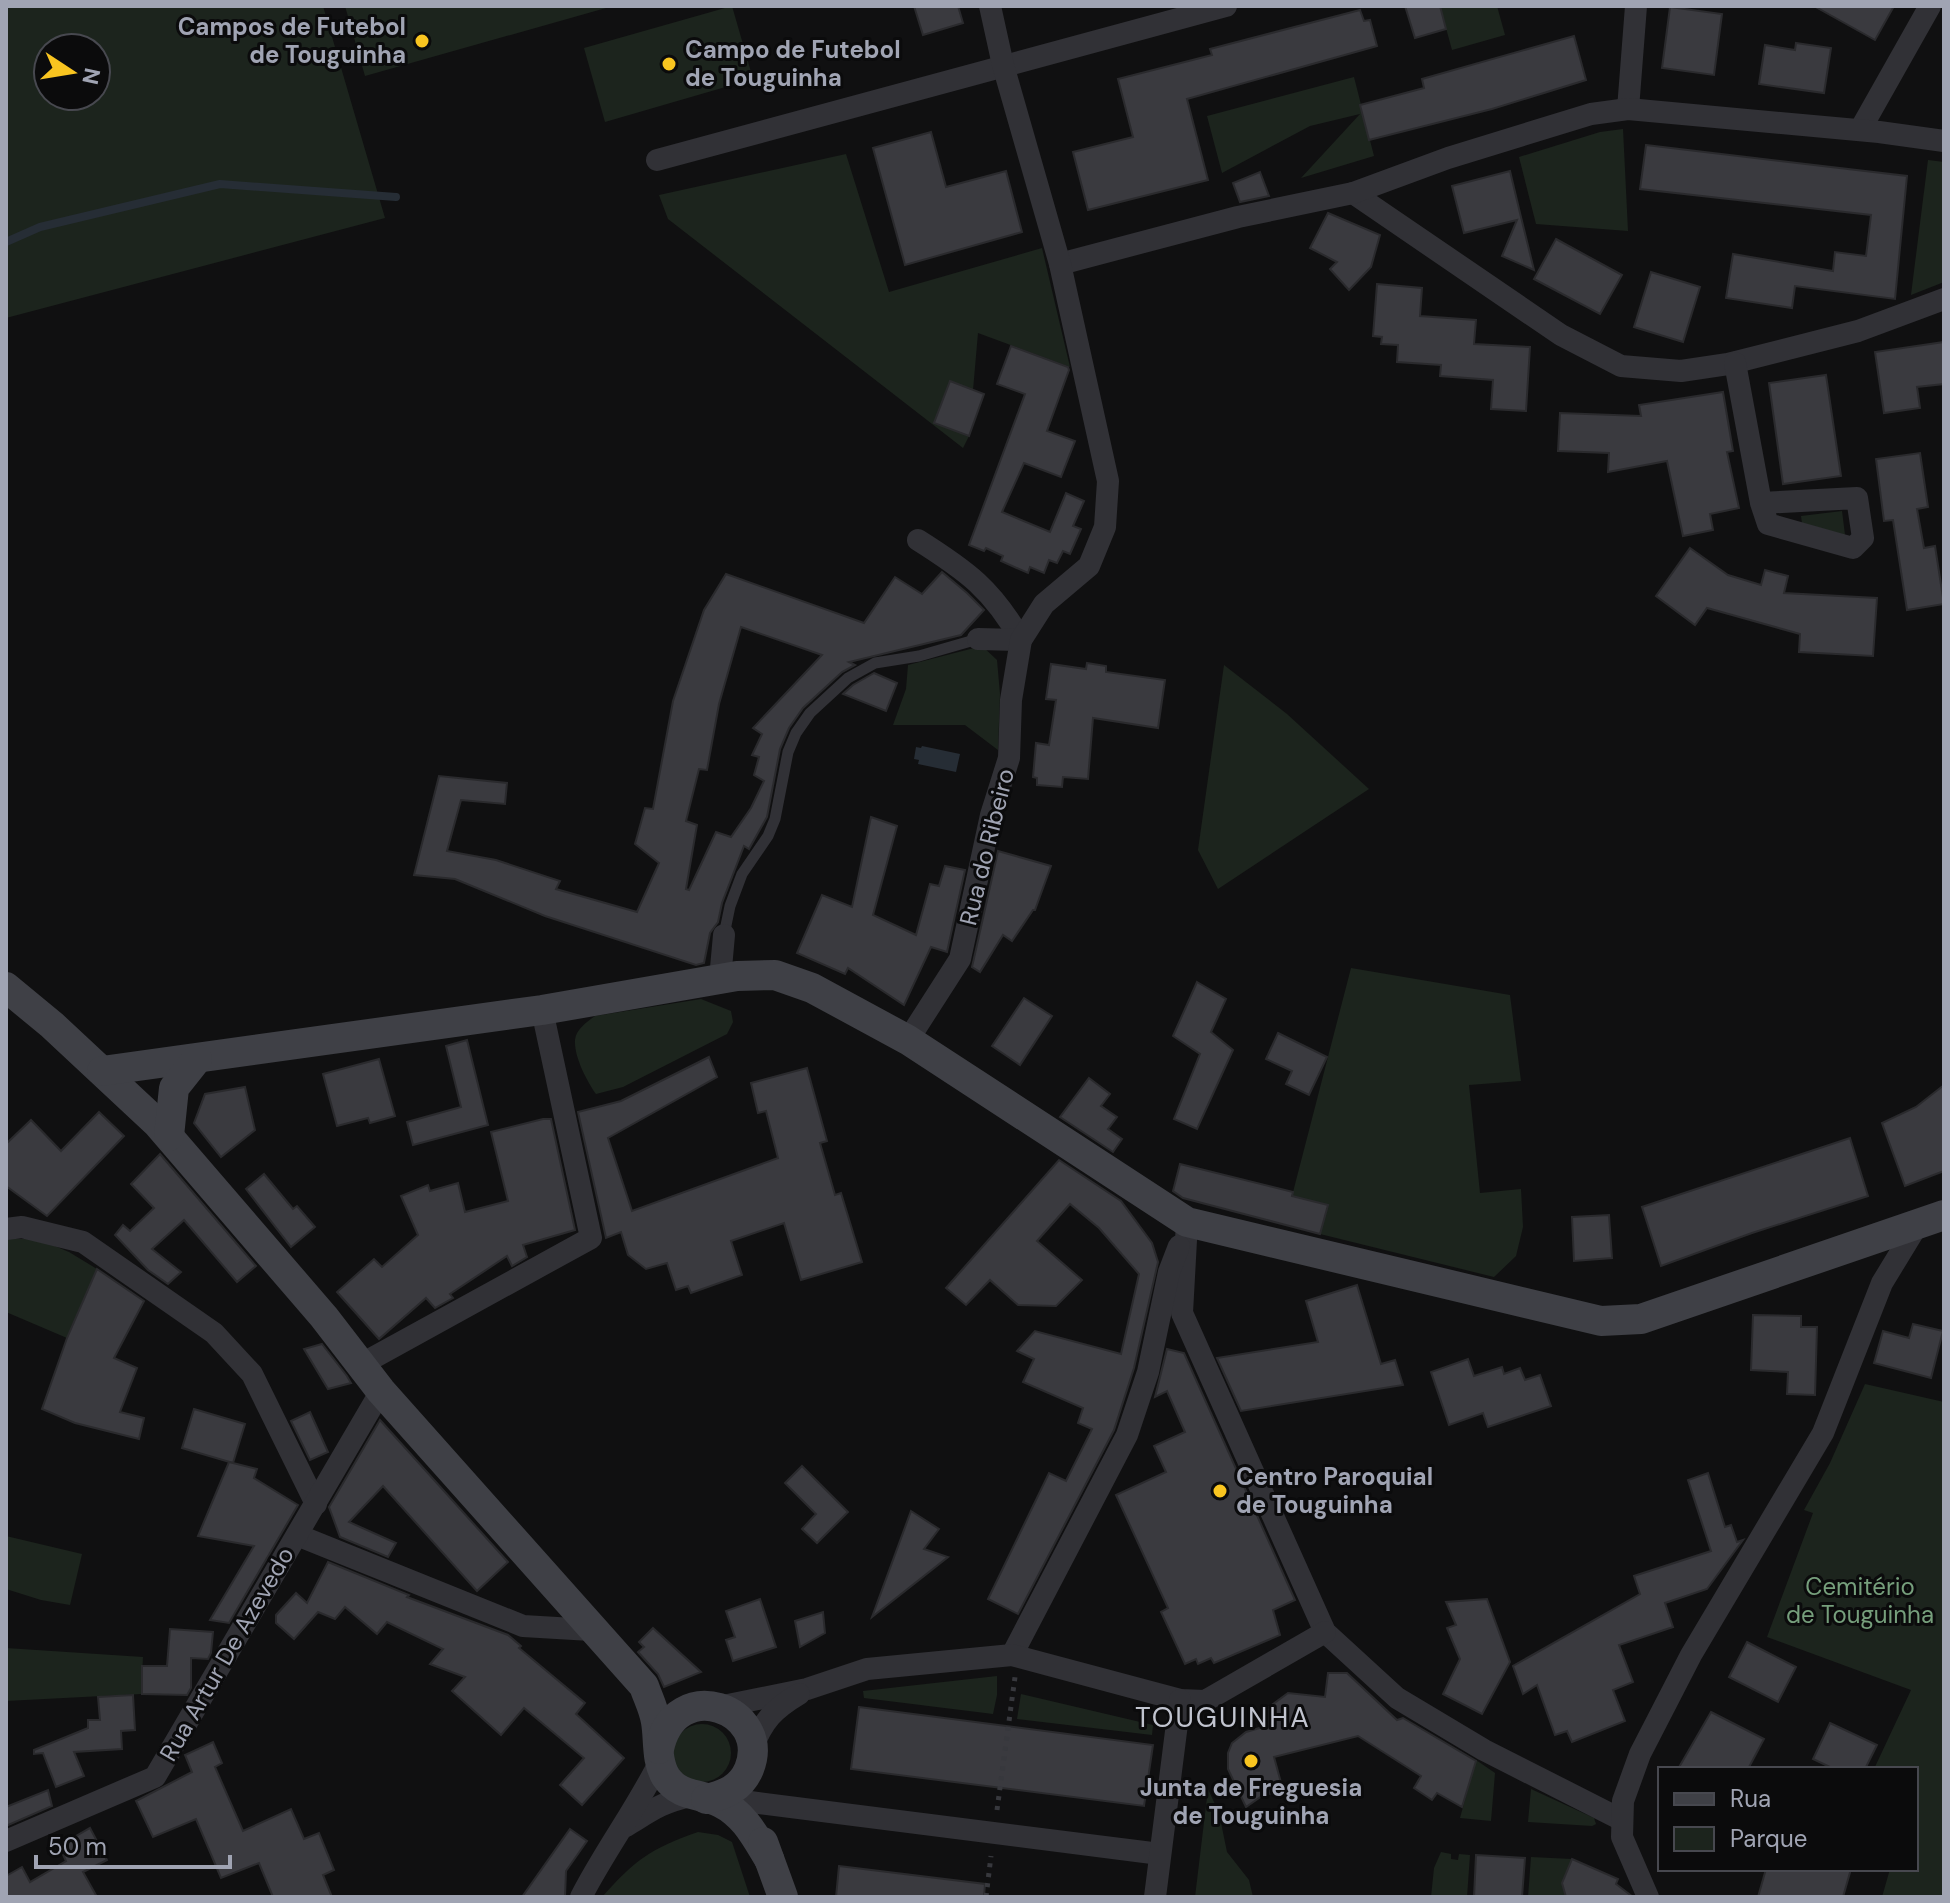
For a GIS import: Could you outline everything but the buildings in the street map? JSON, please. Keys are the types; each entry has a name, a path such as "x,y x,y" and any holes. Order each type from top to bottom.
{"street":[{"name":"Rua do Ribeiro","path":"908,1040 960,959 991,815 1009,758 1011,700 1021,640 1044,604 1089,566 1105,527 1108,481 1060,264 1003,65 990,6"},
{"path":"657,160 1226,6"},
{"path":"1628,109 1636,6"},
{"path":"1860,130 1930,6"},
{"path":"1060,264 1238,217 1353,193 1448,158 1591,114 1628,109 1860,130 1944,141"},
{"path":"1353,193 1561,335 1621,366 1681,371 1735,363 1858,331 1944,299"},
{"path":"1735,363 1761,503"},
{"path":"918,540 965,571 990,593 1021,640"},
{"path":"978,639 1021,640"},
{"path":"720,979 724,935"},
{"path":"102,1071 542,1010 720,979 775,975 812,988 908,1040 1187,1222 1601,1321 1641,1319 1931,1220"},
{"path":"6,987 102,1071 169,1136 294,1281 381,1391 644,1686 671,1699 731,1713 742,1722 749,1734 749,1775 769,1859 783,1897"},
{"path":"360,1365 591,1238 542,1010"},
{"path":"169,1136 174,1088 197,1059"},
{"path":"1648,1897 1622,1837 1623,1801 1640,1754 1691,1655 1823,1433 1882,1283 1931,1220"},
{"path":"1187,1222 1182,1313 1325,1632 1397,1698 1484,1750 1622,1820"},
{"path":"1015,1656 1127,1435 1148,1372 1169,1272 1187,1222"},
{"path":"6,1229 22,1227 83,1242 214,1333 252,1374 316,1504"},
{"name":"Rua Artur De Azevedo","path":"6,1841 155,1777 381,1391"},
{"path":"297,1535 523,1626 591,1630"},
{"path":"581,1897 599,1861 622,1829 660,1755 669,1723 691,1707 807,1689 867,1669 1015,1656 1180,1700 1205,1701 1325,1632"},
{"path":"644,1686 655,1716 666,1776 676,1788 721,1803 747,1823 769,1859"},
{"path":"622,1829 666,1801 722,1796 735,1788 749,1775 758,1734 777,1707 807,1689"},
{"path":"1155,1897 1180,1700"},
{"path":"749,1775 994,1833 1160,1854"}],"lane":[{"path":"724,935 730,906 742,874 768,836 775,819 788,752 810,713 848,678 875,663 919,656 978,639"}],"path":[{"path":"986,1897 1015,1656"}],"green space":[{"path":"6,6 323,6 385,218 6,318"},
{"name":"Campos de Futebol de Touguinha","path":"345,6 613,6 365,76"},
{"name":"Campo de Futebol de Touguinha","path":"732,6 753,79 605,122 584,48"},
{"path":"1440,6 1497,6 1505,35 1452,50"},
{"path":"1354,77 1374,156 1301,178 1360,114 1310,126 1222,173 1207,116"},
{"path":"1623,129 1628,231 1536,224 1519,157 1600,132"},
{"path":"846,154 889,292 1042,248 1070,367 978,333 969,436 963,448 668,219 659,195"},
{"path":"1928,160 1944,162 1944,282 1911,295"},
{"path":"1842,511 1845,535 1802,523 1801,516"},
{"path":"982,646 997,660 1000,694 998,750 965,725 893,725 906,689 908,665"},
{"path":"1224,665 1287,714 1369,789 1218,889 1198,850"},
{"path":"1351,968 1510,995 1521,1081 1469,1085 1480,1193 1521,1189 1523,1227 1516,1256 1494,1277 1320,1234 1327,1205 1292,1196"},
{"path":"701,999 731,1011 733,1022 727,1034 623,1087 596,1094 575,1047 576,1036 585,1023 595,1016"},
{"path":"6,1239 38,1239 69,1252 97,1269 67,1338 6,1312"},
{"name":"Cemitério de Touguinha","path":"1865,1384 1944,1402 1944,1897 1882,1897 1889,1871 1918,1871 1918,1767 1875,1767 1911,1690 1767,1637 1813,1513 1804,1510 1830,1463"},
{"path":"6,1536 82,1554 70,1605 6,1589"},
{"path":"6,1648 143,1657 141,1694 6,1701"},
{"path":"997,1676 993,1714 864,1698 863,1691"},
{"path":"1021,1694 1153,1725 1152,1735 1017,1719"},
{"path":"702,1724 722,1733 731,1753 722,1773 702,1782 682,1773 673,1753 682,1733"},
{"path":"1476,1760 1495,1773 1491,1821 1460,1818"},
{"path":"1208,1789 1219,1813 1227,1852 1249,1880 1253,1897 1195,1897"},
{"path":"1531,1789 1594,1818 1596,1824 1528,1822"},
{"path":"698,1832 718,1835 732,1842 750,1897 602,1897 645,1857"},
{"path":"1441,1852 1451,1854 1451,1859 1458,1860 1459,1854 1470,1855 1467,1897 1431,1897 1434,1868"},
{"path":"1531,1857 1572,1859 1562,1883 1566,1897 1528,1897"}],"shaded area":[{"path":"916,747 960,754 956,772 918,764 919,760 914,759"}],"waterway":[{"path":"6,242 40,227 220,184 396,197"}],"place":[{"name":"Campos de Futebol de Touguinha","path":"422,41"},
{"name":"Campo de Futebol de Touguinha","path":"669,64"},
{"name":"Centro Paroquial de Touguinha","path":"1220,1491"},
{"name":"Junta de Freguesia de Touguinha","path":"1251,1761"}],"district":[{"name":"TOUGUINHA","path":"1223,1717"}]}
